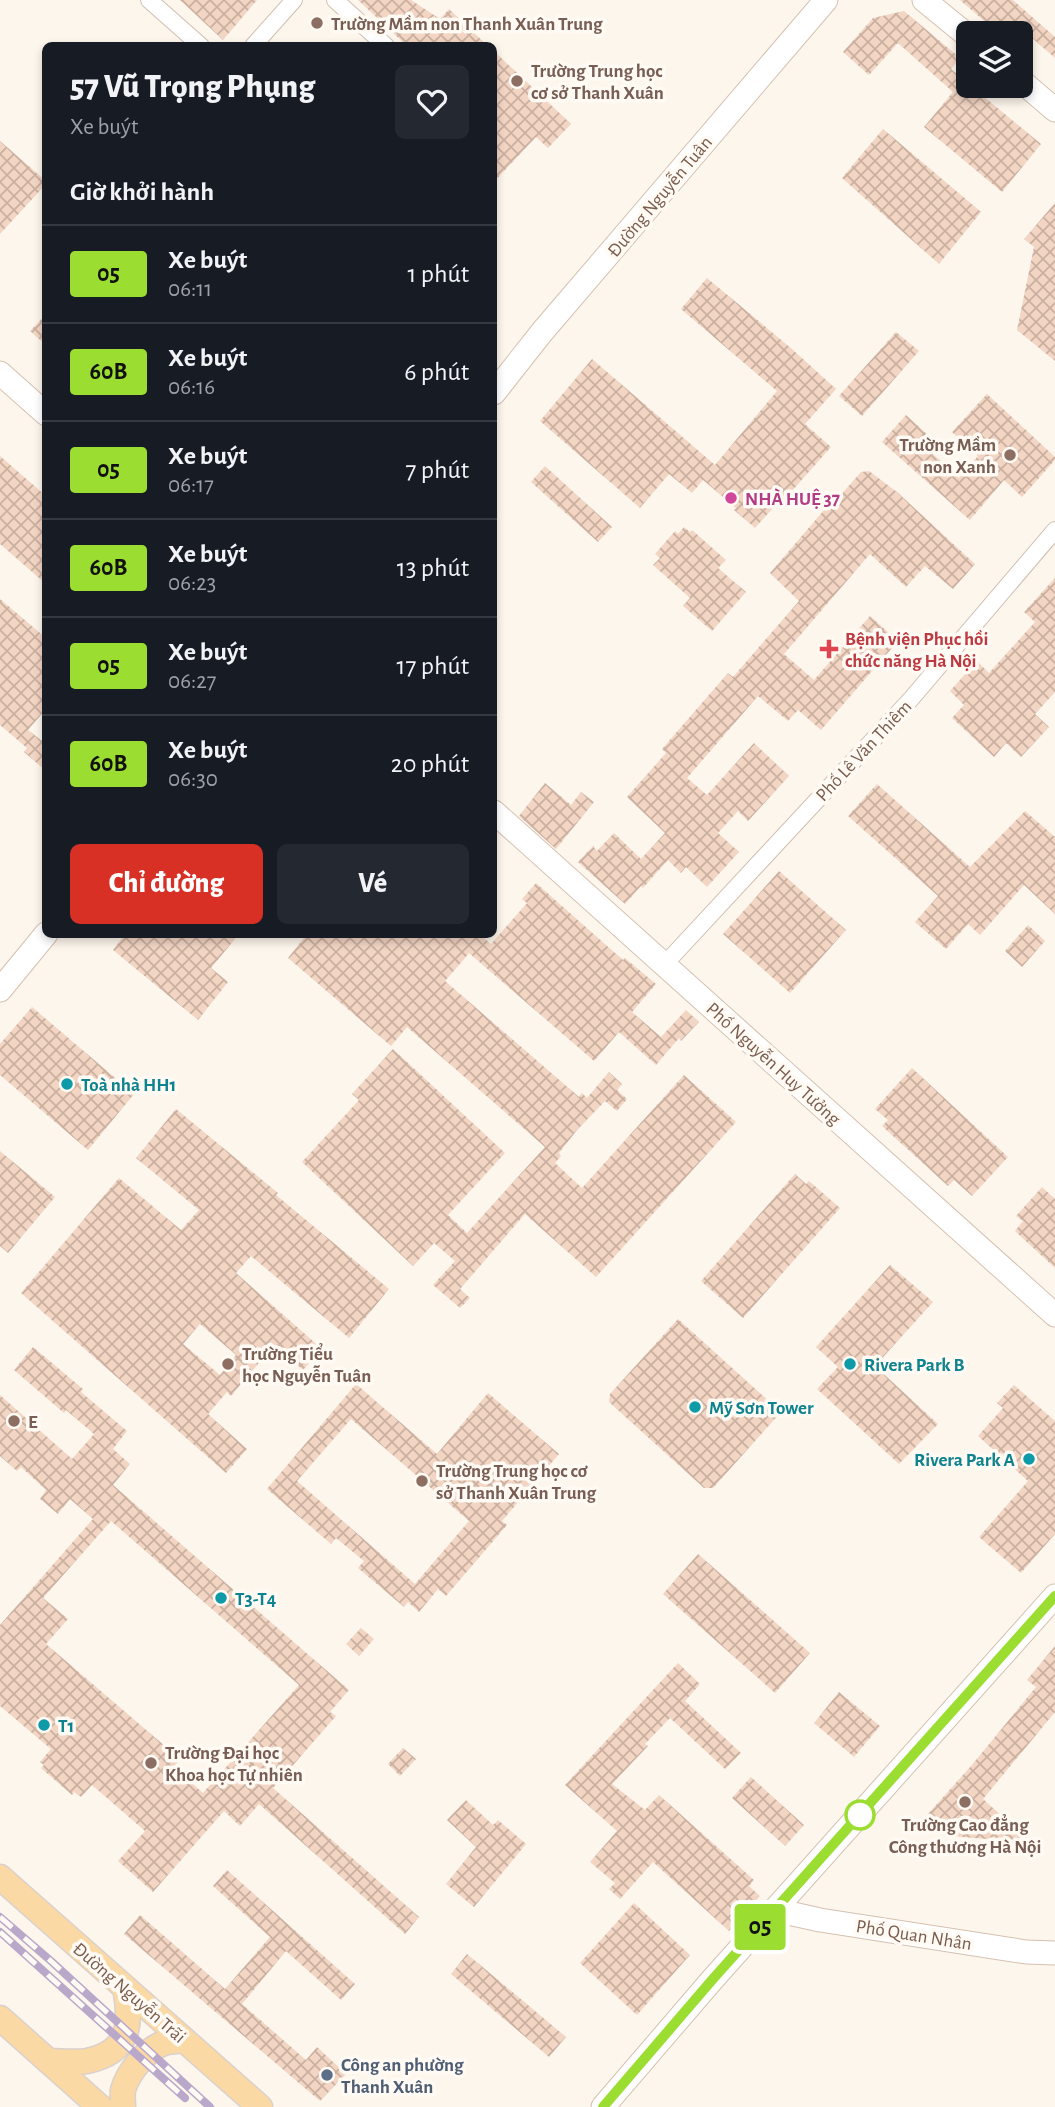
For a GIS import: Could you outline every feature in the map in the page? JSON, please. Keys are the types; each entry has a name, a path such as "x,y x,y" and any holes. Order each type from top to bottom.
{"main road":[{"name":"Đường Nguyễn Trãi","path":"0,1877 260,2107"},
{"path":"48,2061 85,2062 116,2049 129,2022 125,1988"},
{"path":"0,2018 100,2107"},
{"path":"123,2107 123,2091 132,2072 143,2059 154,2048 166,2042 184,2040"}],"street":[{"path":"149,0 196,42"},
{"path":"257,42 294,0"},
{"path":"335,0 382,42"},
{"name":"Đường Nguyễn Tuân","path":"497,389 542,332 826,0"},
{"path":"924,0 956,26"},
{"path":"1033,91 1055,110"},
{"path":"0,373 42,410"},
{"name":"Phố Lê Văn Thiêm","path":"664,965 911,698 1055,530"},
{"name":"Phố Nguyễn Huy Tưởng","path":"497,815 1055,1315"},
{"path":"0,990 43,938"},
{"path":"603,2107 652,2048 1055,1596"},
{"name":"Phố Quan Nhân","path":"775,1910 820,1920 1013,1950 1055,1953"}],"building":[{"path":"180,0 257,0 223,40"},
{"path":"358,0 411,0 440,19 449,9 484,42 403,42"},
{"path":"960,0 1013,0 1055,37 1055,58 1033,39 1033,21 984,21"},
{"path":"904,11 956,55 956,63 951,69 956,73 956,98 985,98 1041,144 1002,192 924,127 953,92 898,43 869,75 843,52 873,18"},
{"path":"497,54 571,124 548,148 536,137 497,179"},
{"path":"883,129 981,212 939,264 842,178"},
{"path":"0,141 42,178 42,188 0,234"},
{"path":"1055,203 1055,361 1017,330 1034,247 1024,239"},
{"path":"707,278 836,389 805,424 831,447 755,528 703,480 692,493 669,474 640,508 540,421 592,359 715,465 777,391 681,309"},
{"path":"42,318 42,342 30,331"},
{"path":"896,332 919,351 862,416 839,396"},
{"path":"987,394 1055,457 1055,460 1022,497 1004,480 970,520 882,442 906,415 929,436 922,444 959,478 978,456 952,432"},
{"path":"0,456 42,493 42,581 0,544"},
{"path":"545,466 612,527 598,542 531,482"},
{"path":"869,471 897,492 975,564 953,589 925,566 906,587 870,554 784,654 814,680 870,616 898,641 821,730 798,710 788,721 758,696 687,778 707,795 754,743 789,776 748,821 738,811 718,833 739,852 707,887 686,867 681,873 668,860 625,904 578,862 593,846 597,851 614,833 641,859 665,833 627,797 666,753 662,749 728,673 733,677 799,601 770,573 837,495 839,497 861,472"},
{"path":"684,527 690,532 692,530 726,560 718,568 746,592 712,631 683,606 690,598 653,565 660,558 655,554 675,531 678,534"},
{"path":"1055,578 1055,692 1035,714 1049,727 1021,757 1006,743 994,757 952,718 964,705 950,691 977,661 989,673 1035,622 1024,612"},
{"path":"0,599 42,635 42,714 28,730 42,741 42,768 24,752 27,748 0,725"},
{"path":"545,783 571,805 581,792 594,802 556,849 519,816"},
{"path":"877,784 970,867 1025,811 1055,837 1055,914 1024,885 980,935 968,924 946,949 915,922 938,896 848,816"},
{"path":"779,871 846,930 790,993 723,934"},
{"path":"536,883 623,960 625,958 656,984 632,1012 661,1037 686,1010 699,1022 681,1041 679,1038 656,1065 619,1032 594,1061 469,953 445,981 579,1097 582,1093 587,1098 609,1072 622,1084 617,1090 627,1099 617,1111 605,1101 577,1130 559,1153 561,1156 555,1163 582,1188 684,1075 736,1122 596,1277 525,1214 460,1289 470,1298 460,1308 433,1285 455,1261 434,1243 413,1266 302,1162 359,1100 352,1094 393,1049 505,1153 448,1215 467,1233 545,1147 407,1027 391,1046 288,958 304,938 484,938 491,944 527,903 522,899"},
{"path":"1028,925 1045,941 1022,967 1005,951"},
{"path":"122,938 236,938 211,968 228,982 198,1020 113,950"},
{"name":"Toà nhà HH1","path":"32,1007 134,1094 88,1150 0,1075 0,1044"},
{"path":"912,1068 1008,1157 972,1196 954,1180 948,1186 882,1126 888,1120 875,1109"},
{"path":"176,1109 389,1289 349,1338 251,1256 236,1273 322,1349 303,1370 274,1345 231,1396 227,1392 208,1414 247,1449 226,1473 21,1293 119,1178 181,1230 199,1210 136,1158","holes":["200,1324 236,1355 220,1375 183,1344"]},
{"path":"0,1151 55,1197 8,1253 0,1246"},
{"path":"795,1174 806,1184 809,1181 840,1208 743,1318 701,1281"},
{"path":"1042,1187 1055,1199 1055,1268 1015,1231 1023,1221 1016,1216"},
{"name":"Rivera Park B","path":"890,1265 933,1302 875,1366 938,1424 899,1464 817,1389 838,1367 816,1347"},
{"name":"Mỹ Sơn Tower","path":"678,1319 781,1412 713,1488 704,1488 609,1402 610,1394"},
{"path":"33,1347 127,1431 113,1449 130,1464 113,1485 349,1690 330,1712 336,1716 273,1788 419,1917 405,1934 259,1804 240,1826 224,1811 153,1892 118,1861 145,1831 92,1785 81,1797 74,1792 72,1795 41,1768 44,1765 40,1762 51,1749 0,1706 0,1625 93,1519 70,1499 58,1514 40,1499 46,1490 21,1467 17,1471 0,1456 0,1395 72,1459 94,1434 66,1410 64,1413 14,1370","holes":["111,1521 299,1685 203,1793 174,1767 180,1759 46,1644 68,1619 43,1598"]},
{"path":"356,1384 437,1454 488,1393 559,1454 502,1521 507,1525 446,1596 438,1589 419,1612 408,1602 404,1607 358,1568 364,1561 336,1538 331,1544 267,1489","holes":["351,1419 469,1521 415,1584 297,1481"]},
{"name":"Rivera Park A","path":"1014,1385 1055,1421 1055,1534 1021,1573 979,1537 1028,1481 978,1436 1003,1408 997,1403"},
{"path":"698,1554 810,1653 775,1693 663,1594"},
{"path":"361,1628 374,1639 359,1656 346,1644"},
{"path":"1055,1646 1055,1712 983,1799 1024,1836 1010,1851 998,1840 952,1836 928,1814 1036,1687 1027,1680"},
{"path":"678,1663 700,1684 685,1701 741,1753 725,1769 670,1718 612,1784 645,1810 659,1795 754,1880 749,1886 760,1896 729,1931 653,1862 620,1899 609,1889 615,1883 590,1862 617,1831 565,1785"},
{"path":"839,1692 880,1726 854,1757 814,1723"},
{"path":"403,1748 416,1759 400,1776 388,1764"},
{"path":"751,1777 804,1825 785,1846 732,1798"},
{"path":"466,1800 493,1825 498,1820 526,1844 474,1907 446,1884 476,1847 447,1820"},
{"path":"227,1870 355,1984 341,2000 286,1951 242,2004 306,2060 317,2047 346,2074 320,2101 124,1934 140,1915 225,1989 270,1937 213,1886"},
{"path":"634,1903 690,1955 637,2015 580,1963"},
{"path":"467,1954 566,2037 549,2057 451,1974"}],"railway":[{"path":"0,1917 210,2107"},
{"path":"0,1932 185,2098"}],"bus line":[{"name":"05","path":"603,2107 712,1980 1055,1596"}],"place":[{"name":"Trường Mầm non Thanh Xuân Trung","path":"317,23"},
{"name":"Trường Trung học cơ sở Thanh Xuân","path":"517,81"},
{"name":"Trường Mầm non Xanh","path":"1010,455"},
{"name":"NHÀ HUỆ 37","path":"731,498"},
{"name":"Bệnh viện Phục hồi chức năng Hà Nội","path":"829,649"},
{"name":"Toà nhà HH1","path":"67,1084"},
{"name":"Trường Tiểu học Nguyễn Tuân","path":"228,1364"},
{"name":"Rivera Park B","path":"850,1364"},
{"name":"Mỹ Sơn Tower","path":"695,1407"},
{"name":"E","path":"14,1421"},
{"name":"Rivera Park A","path":"1029,1459"},
{"name":"Trường Trung học cơ sở Thanh Xuân Trung","path":"422,1481"},
{"name":"T3-T4","path":"221,1598"},
{"name":"T1","path":"44,1725"},
{"name":"Trường Đại học Khoa học Tự nhiên","path":"151,1763"},
{"name":"Trường Cao đẳng Công thương Hà Nội","path":"965,1802"},
{"name":"Công an phường Thanh Xuân","path":"327,2075"}]}
